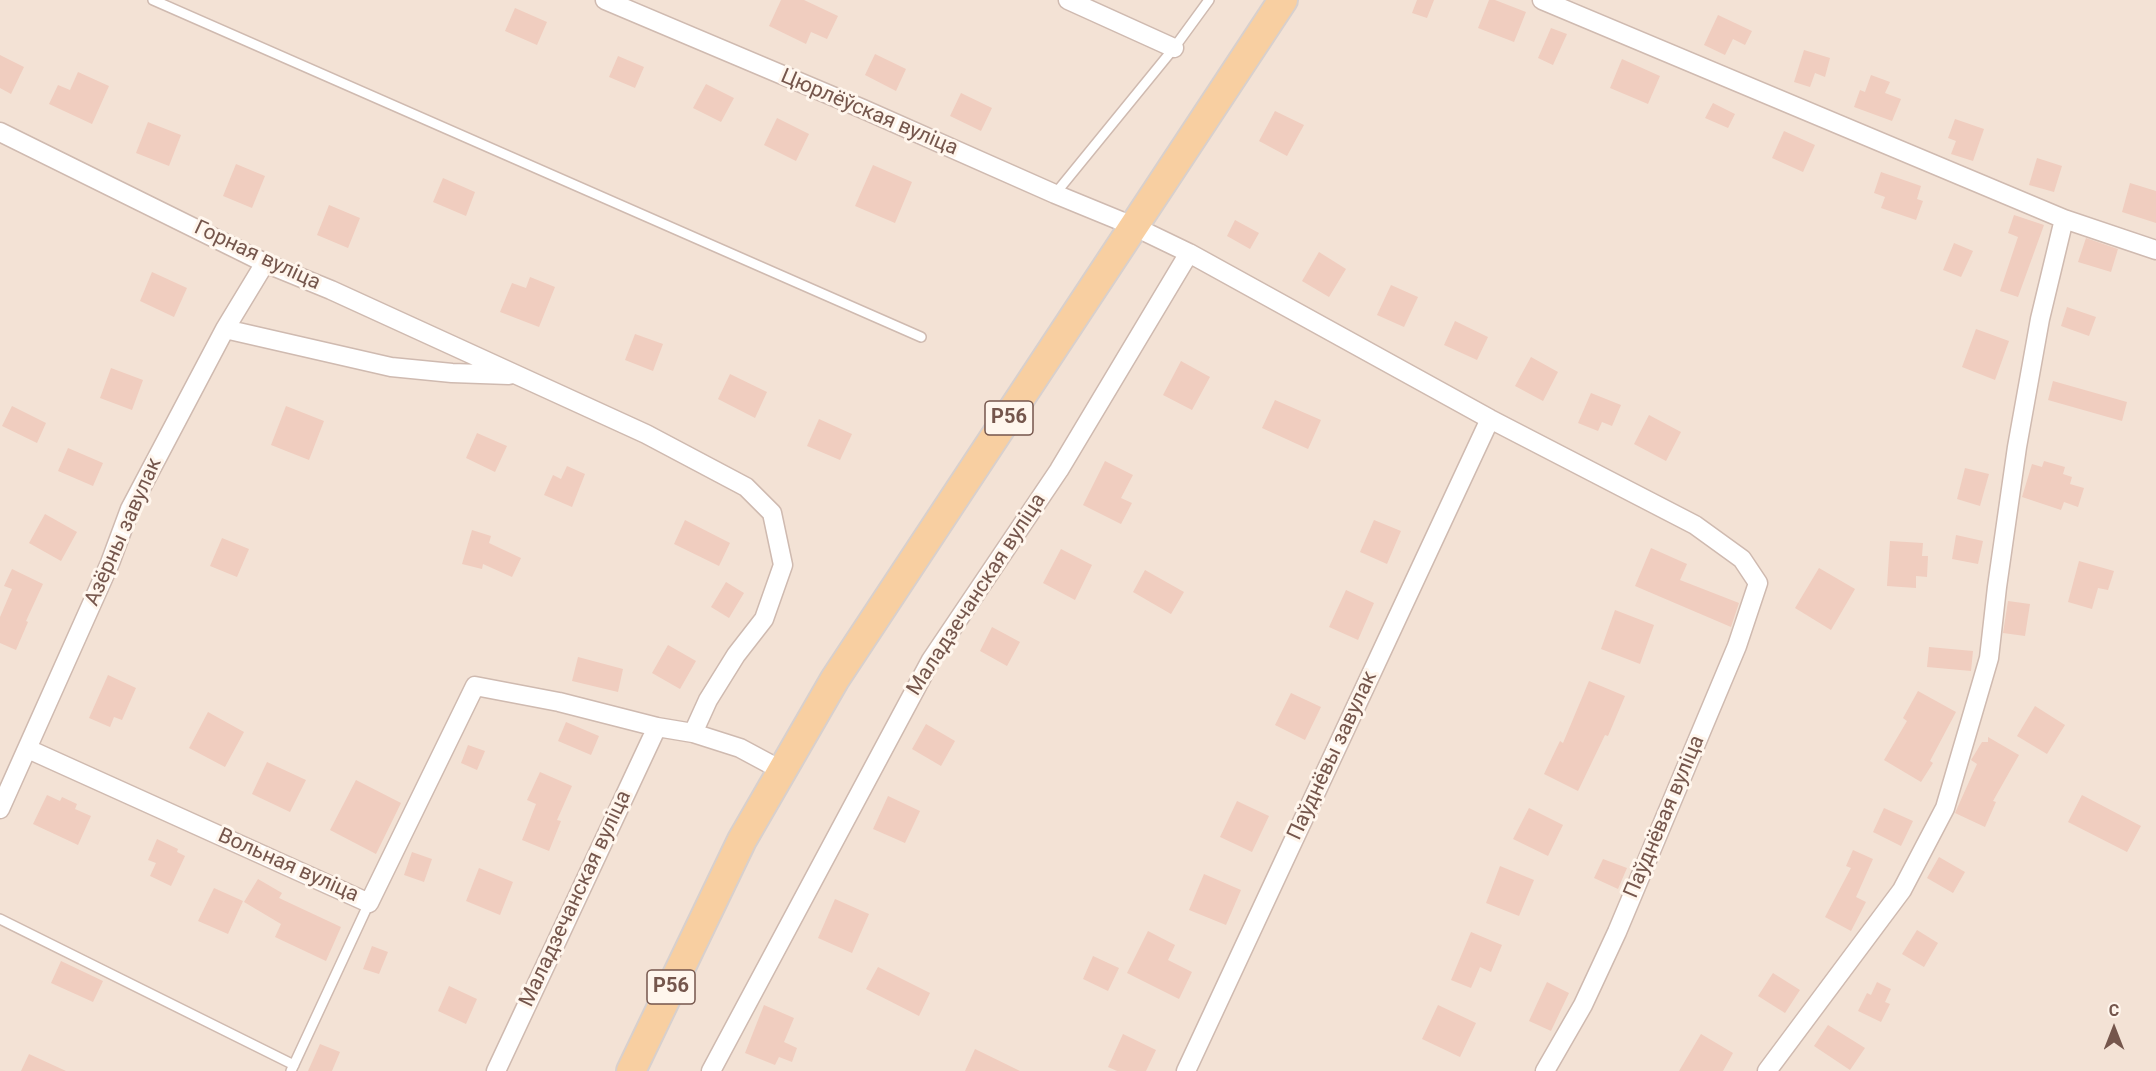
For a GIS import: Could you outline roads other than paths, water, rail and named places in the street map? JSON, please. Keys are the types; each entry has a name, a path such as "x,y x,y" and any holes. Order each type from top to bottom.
{"main road":[{"name":"Р56","path":"631,1071 742,840 835,679 1283,0"}],"street":[{"name":"Цюрлёўская вуліца","path":"605,0 863,109 1054,194 1133,226 1189,253 1490,419 1695,525 1742,559"},
{"path":"1068,0 1174,48"},
{"path":"1542,0 2064,219 2156,250"},
{"name":"Горная вуліца","path":"0,132 265,262 646,434 746,487 772,513 783,565 764,620 736,655 708,700 693,733"},
{"path":"1767,1071 1902,890 1945,808 1989,658 2017,447 2040,320 2064,219"},
{"name":"Маладзечанская вуліца","path":"711,1071 931,660 1059,470 1189,253"},
{"name":"Азёрны завулак","path":"0,809 110,563 130,509 225,329 265,262"},
{"name":"Горная вуліца","path":"225,329 391,367 452,373 517,375"},
{"name":"Паўднёвы завулак","path":"1186,1071 1490,419"},
{"name":"Паўднёвая вуліца","path":"1545,1071 1583,1005 1617,932 1737,646 1758,583 1742,559"},
{"name":"Вольная вуліца","path":"28,748 369,903 475,686 559,702 657,727"},
{"path":"657,727 693,733 740,748 781,770"},
{"name":"Маладзечанская вуліца","path":"496,1071 657,727"}],"lane":[{"path":"153,0 921,337"},
{"path":"1054,194 1174,48 1209,0"},
{"path":"0,919 292,1068 369,903"}]}
